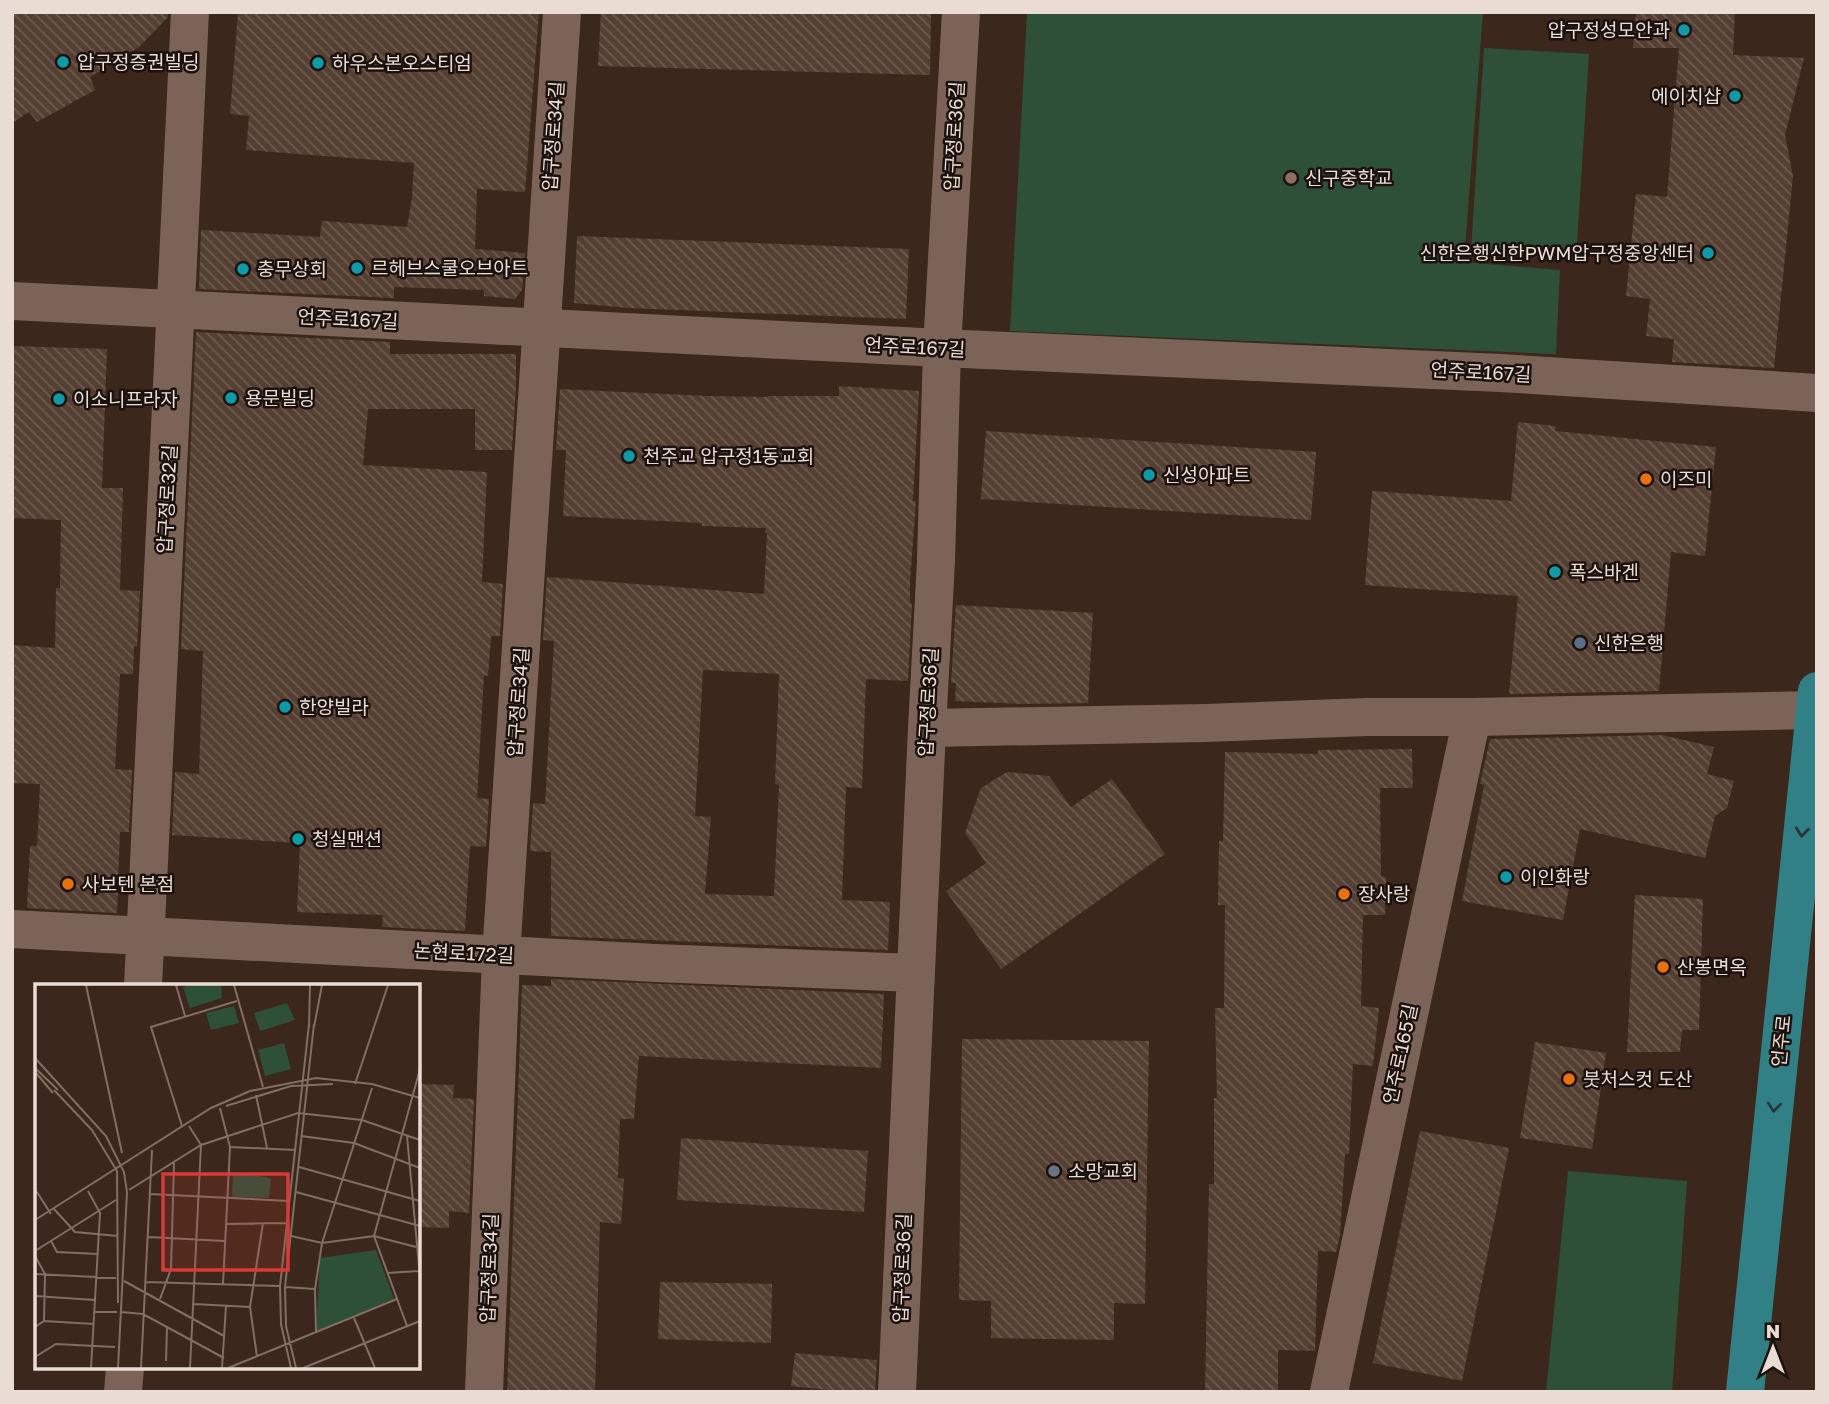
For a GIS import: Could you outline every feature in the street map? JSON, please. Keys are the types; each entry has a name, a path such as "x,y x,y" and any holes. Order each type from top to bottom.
{"main road":[{"name":"언주로","path":"1745,1392 1816,700"}],"street":[{"name":"압구정로32길","path":"143,984 190,12"},
{"name":"압구정로34길","path":"484,1392 501,956 562,12"},
{"name":"압구정로36길","path":"897,1392 936,561 943,348 961,12"},
{"name":"언주로167길","path":"12,301 541,329 1502,373 1817,393"},
{"path":"927,728 1472,717 1816,700"},
{"name":"언주로165길","path":"1329,1392 1472,717"},
{"name":"논현로172길","path":"12,929 501,956 915,972"},
{"path":"122,1392 125,1369"}],"green space":[{"name":"신구중학교","path":"1027,12 1483,12 1464,262 1560,270 1556,354 1010,331"},
{"path":"1484,48 1589,54 1576,260 1471,251"},
{"path":"1568,1171 1687,1181 1672,1392 1546,1392"}],"building":[{"name":"압구정증권빌딩","path":"12,12 168,12 168,17 139,47 90,77 95,90 37,122 29,112 12,123"},
{"path":"238,12 539,12 525,192 477,189 475,249 525,253 522,290 515,299 484,296 484,290 394,287 394,298 199,289 201,230 320,237 322,221 407,227 412,198 414,163 246,150 249,116 230,114"},
{"path":"601,12 931,12 930,75 598,66"},
{"path":"1636,12 1735,12 1733,55 1804,58 1785,135 1793,176 1774,368 1672,362 1674,339 1646,336 1650,299 1626,296 1636,194 1667,197 1679,48 1633,48"},
{"path":"577,236 909,249 906,319 628,308 574,303"},
{"path":"196,332 390,342 390,354 516,354 512,450 475,450 475,409 368,409 363,465 487,472 482,582 503,584 500,636 491,636 488,676 484,675 477,798 489,799 486,847 470,846 465,931 382,927 383,915 297,912 300,843 172,835 175,772 199,774 203,651 181,649"},
{"path":"12,346 107,349 102,488 123,488 120,590 140,591 133,674 120,674 115,769 132,770 129,832 120,832 117,913 27,908 30,846 37,846 40,784 12,783 12,645 55,648 56,588 60,588 61,520 12,518"},
{"path":"839,386 919,391 908,681 866,679 862,788 846,787 842,900 890,902 888,950 551,936 551,852 530,851 533,803 545,804 554,641 543,640 547,577 764,594 767,533 766,528 563,516 566,450 556,450 560,389 707,396 839,396","holes":["703,670 779,674 775,784 779,785 774,896 705,894 711,817 695,816"]},
{"path":"1518,422 1556,426 1555,431 1716,447 1705,556 1671,552 1659,691 1509,694 1518,596 1365,585 1372,491 1511,501"},
{"name":"신성아파트","path":"986,431 1316,452 1311,520 981,499"},
{"path":"956,605 1093,613 1088,703 955,701 956,683 951,683"},
{"path":"1662,735 1714,747 1707,774 1734,781 1727,808 1715,816 1705,858 1580,829 1563,920 1462,901 1484,785 1480,784 1490,739"},
{"path":"1412,749 1413,788 1380,788 1381,876 1386,877 1385,915 1363,915 1361,1006 1379,1008 1373,1066 1353,1064 1349,1154 1345,1154 1340,1236 1336,1252 1318,1251 1315,1351 1278,1350 1278,1392 1205,1392 1209,1184 1214,1184 1214,1098 1217,1098 1215,1008 1224,1008 1225,905 1218,905 1225,752 1318,754 1318,750"},
{"path":"1007,772 1049,776 1071,807 1112,779 1165,854 1001,969 946,891 986,863 965,833 981,788"},
{"path":"1635,895 1703,899 1699,1030 1682,1030 1680,1052 1627,1052"},
{"path":"551,979 884,994 881,1068 639,1056 634,1119 620,1119 618,1178 624,1179 621,1224 600,1222 595,1392 507,1392 522,985 551,986"},
{"name":"소망교회","path":"962,1039 1149,1041 1145,1304 1114,1303 1114,1340 991,1338 991,1301 959,1300"},
{"path":"1535,1042 1606,1053 1592,1149 1520,1138"},
{"path":"420,1084 454,1085 453,1098 474,1099 469,1213 449,1211 449,1228 420,1227"},
{"path":"1420,1131 1509,1148 1462,1381 1373,1363"},
{"path":"681,1138 868,1151 864,1212 677,1200"},
{"path":"660,1282 772,1284 771,1343 658,1339"},
{"path":"795,1353 877,1360 875,1392 791,1386"}],"place":[{"name":"압구정성모안과","path":"1684,30"},
{"name":"압구정증권빌딩","path":"63,62"},
{"name":"하우스본오스티엄","path":"318,63"},
{"name":"에이치샵","path":"1735,96"},
{"name":"신구중학교","path":"1291,178"},
{"name":"신한은행신한PWM압구정중앙센터","path":"1708,253"},
{"name":"르헤브스쿨오브아트","path":"357,268"},
{"name":"충무상회","path":"243,269"},
{"name":"용문빌딩","path":"231,398"},
{"name":"이소니프라자","path":"59,399"},
{"name":"천주교 압구정1동교회","path":"629,456"},
{"name":"신성아파트","path":"1149,475"},
{"name":"이즈미","path":"1646,479"},
{"name":"폭스바겐","path":"1555,572"},
{"name":"신한은행","path":"1580,643"},
{"name":"한양빌라","path":"285,707"},
{"name":"청실맨션","path":"298,839"},
{"name":"이인화랑","path":"1506,877"},
{"name":"사보텐 본점","path":"68,884"},
{"name":"장사랑","path":"1344,894"},
{"name":"산봉면옥","path":"1663,967"},
{"name":"붓처스컷 도산","path":"1569,1079"},
{"name":"소망교회","path":"1054,1171"}]}
